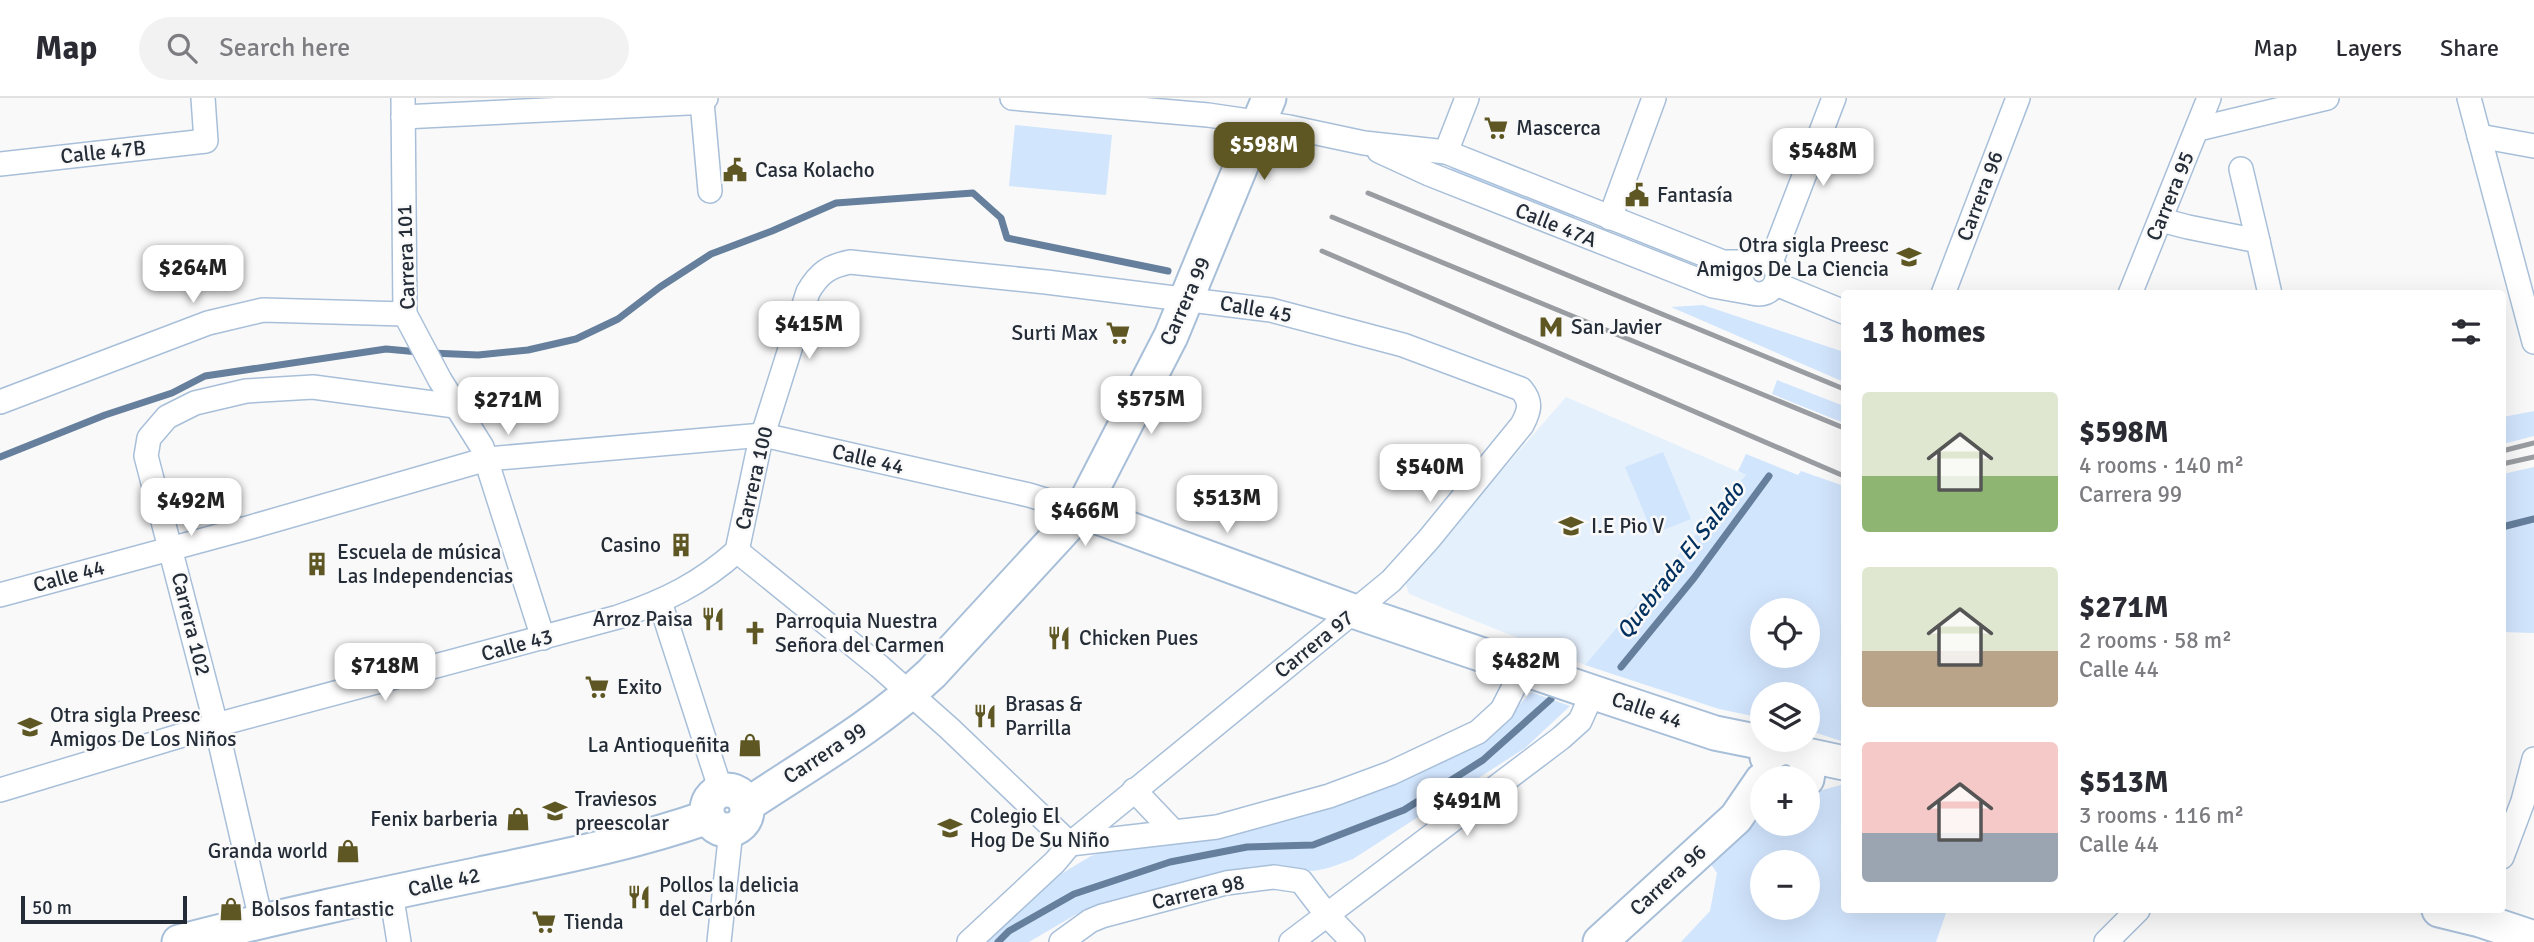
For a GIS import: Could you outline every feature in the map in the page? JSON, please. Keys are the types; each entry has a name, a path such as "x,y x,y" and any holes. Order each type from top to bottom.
{"street":[{"name":"Calle 47B","path":"0,163 206,141 203,98"},
{"name":"Calle 47A","path":"1018,98 1208,115 1264,110 1364,143 1429,174 1713,286 1752,293"},
{"path":"1446,152 1467,98"},
{"path":"1611,218 1654,98"},
{"path":"1834,98 1773,273 1765,293 1752,293 1742,283 1740,276 1746,262 1758,257 1773,273 1841,310"},
{"name":"Carrera 96","path":"1945,290 2018,98"},
{"name":"Carrera 95","path":"2132,290 2209,98"},
{"path":"2197,128 2327,98"},
{"path":"2469,98 2534,342"},
{"path":"403,107 704,100 710,191"},
{"name":"Carrera 101","path":"403,107 405,314 487,459 543,638"},
{"name":"Carrera 99","path":"727,811 886,713 910,694 1082,511 1171,336 1264,110"},
{"path":"2479,136 2534,146"},
{"name":"Calle 47A","path":"1364,143 1446,152 1723,262 1746,262"},
{"path":"2241,169 2269,290"},
{"path":"2161,220 2258,240"},
{"name":"Calle 45","path":"827,268 850,261 1187,298 1271,310 1404,345 1521,389 1528,397 1528,414"},
{"name":"Carrera 100","path":"827,268 808,292 762,435 737,551 950,729 1070,844"},
{"path":"0,402 208,323 262,310 405,314"},
{"name":"Carrera 102","path":"261,920 216,725 146,456 149,438 167,417 195,403 246,391 313,387 455,406"},
{"name":"Carrera 97","path":"969,942 1055,862 1070,844 1391,581 1429,539 1522,425 1528,414"},
{"name":"Calle 44","path":"0,595 487,459 762,435 1029,495 1082,511 1353,611 1715,733 1770,766"},
{"name":"Calle 43","path":"0,790 216,725 543,638 660,602 712,573 737,551"},
{"path":"660,602 727,811 719,942"},
{"path":"1070,844 1217,827 1329,796 1391,773 1478,732 1502,710 1523,669"},
{"path":"1291,942 1561,738 1580,721 1593,692"},
{"path":"2506,846 2523,801 2534,759"},
{"name":"Calle 44","path":"1820,766 1841,763"},
{"path":"1820,773 1841,774"},
{"path":"1134,790 1173,831"},
{"name":"Calle 42","path":"179,942 261,920 578,854 676,828 727,811"},
{"name":"Carrera 96","path":"1600,942 1749,811"},
{"name":"Carrera 98","path":"1060,942 1102,916 1226,883 1274,877 1301,881 1327,915"},
{"path":"391,893 399,942"},
{"path":"2106,942 2134,913"},
{"path":"1327,915 1353,942"},
{"path":"2482,915 2534,938"}],"shaded area":[{"path":"1015,125 1112,135 1106,195 1009,186"},
{"path":"1453,166 1576,215 1573,221 1449,171"},
{"path":"1703,305 1841,351 1841,381 1671,307"},
{"path":"1777,380 1841,405 1841,422 1772,394"},
{"path":"1566,397 1746,475 1585,665 1409,594 1403,575 1484,491"},
{"path":"2534,411 2534,436 2506,443 2506,416"},
{"path":"1663,452 1691,519 1653,534 1625,467"},
{"path":"1746,454 1798,475 1801,471 1841,485 1841,741 1820,734 1820,682 1750,682 1750,715 1719,709 1585,665 1746,475 1738,471"},
{"path":"2534,467 2534,633 2506,632 2506,473"},
{"path":"1531,692 1570,706 1525,748 1353,859 1315,871 1251,867 1108,902 1075,915 1029,942 980,942 1056,877 1091,856 1117,848 1197,837 1510,715"},
{"path":"1841,785 1841,913 1946,913 1936,942 1681,942 1710,911 1717,873 1705,856 1750,820 1750,836 1820,836 1820,791"}],"waterway":[{"path":"431,353 478,355 528,350 576,339 618,319 660,287 711,254 836,203 973,193 1001,218 1007,238 1168,271"},
{"path":"0,457 105,415 172,393 205,376 386,349 419,352"},
{"name":"Quebrada El Salado","path":"1621,667 1694,578 1769,476"},
{"path":"2506,526 2534,519"},
{"name":"Quebrada El Salado","path":"998,942 1009,931 1074,894 1170,862 1247,847 1313,845 1404,810 1483,760 1551,699"}],"railway":[{"path":"1368,193 1841,388"},
{"path":"1332,217 1841,427"},
{"path":"1322,251 1841,475"},
{"path":"2506,450 2534,443"},
{"path":"2506,463 2534,457"}],"place":[{"name":"Mascerca","path":"1496,128"},
{"name":"Casa Kolacho","path":"735,170"},
{"name":"Fantasía","path":"1637,195"},
{"name":"Otra sigla Preesc Amigos De La Ciencia","path":"1909,257"},
{"name":"San Javier","path":"1551,327"},
{"name":"Surti Max","path":"1118,333"},
{"name":"I.E Pio V","path":"1571,526"},
{"name":"Casino","path":"681,545"},
{"name":"Escuela de música Las Independencias","path":"317,564"},
{"name":"Arroz Paisa","path":"713,619"},
{"name":"Parroquia Nuestra Señora del Carmen","path":"755,633"},
{"name":"Chicken Pues","path":"1059,638"},
{"name":"Exito","path":"597,687"},
{"name":"Brasas & Parrilla","path":"985,716"},
{"name":"Otra sigla Preesc Amigos De Los Niños","path":"30,727"},
{"name":"La Antioqueñita","path":"750,745"},
{"name":"Traviesos preescolar","path":"555,811"},
{"name":"Fenix barberia","path":"518,819"},
{"name":"Colegio El Hog De Su Niño","path":"950,828"},
{"name":"Granda world","path":"348,851"},
{"name":"Pollos la delicia del Carbón","path":"639,897"},
{"name":"Bolsos fantastic","path":"231,909"},
{"name":"Tienda","path":"544,922"}]}
